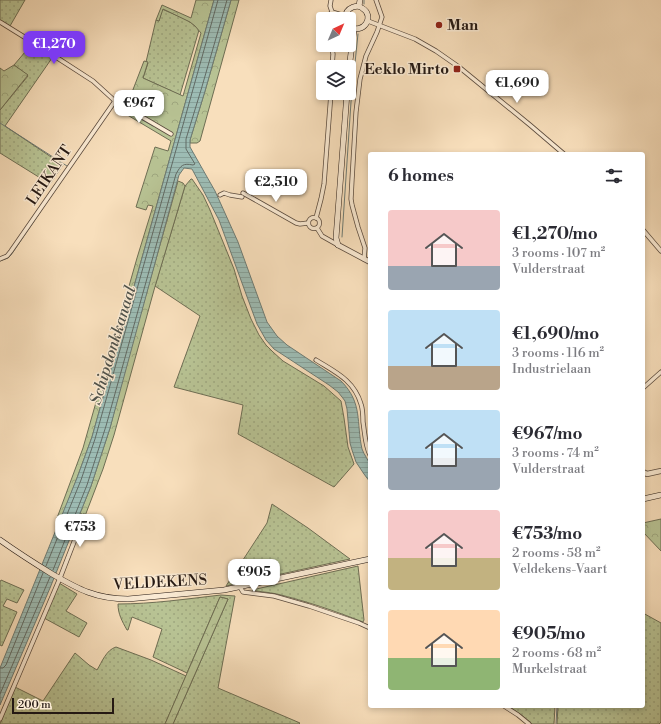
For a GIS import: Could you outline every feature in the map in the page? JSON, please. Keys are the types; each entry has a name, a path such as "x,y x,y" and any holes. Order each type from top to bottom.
{"main road":[{"path":"359,6 360,0"},
{"path":"347,12 353,7 359,6 367,12 368,21 363,27 356,29"},
{"path":"338,245 336,238 346,100"},
{"path":"645,499 661,495"},
{"name":"VELDEKENS","path":"0,540 59,578 85,592 118,599 132,599 240,587 368,559"}],"street":[{"path":"331,0 330,6 332,12"},
{"path":"364,259 365,248 351,199 356,112 360,79 382,17 376,0"},
{"path":"368,21 415,39 436,50 459,67 562,152"},
{"path":"0,22 93,81 115,101 171,134"},
{"path":"330,100 324,184 316,218 319,221 317,228 322,236 368,261"},
{"name":"LEIKANT","path":"0,259 7,256 11,251 115,101"},
{"path":"220,195 224,193 230,195 242,195 300,224 308,223"},
{"path":"308,223 310,218 316,218"},
{"path":"308,223 312,228 317,228"},
{"path":"645,232 661,251"},
{"path":"316,360 342,375 356,392 361,404 368,449"},
{"path":"645,386 661,372"},
{"path":"645,474 661,471"},
{"path":"0,719 84,516"},
{"path":"240,587 243,592 274,596 309,606 368,627"},
{"path":"507,708 529,724"}],"green space":[{"path":"0,0 25,0 10,26 0,20"},
{"path":"196,0 214,0 92,437 61,520 57,518 83,448 153,206 148,205 146,210 136,207 155,147 168,151 171,141 124,113 144,61 148,62 143,78 183,96 201,33 190,22 163,9 159,21 156,20 162,5 191,18"},
{"path":"231,0 239,0 200,141 197,143 190,143 190,140"},
{"path":"162,9 187,20 199,30 180,95 143,78 148,63 146,62 156,20 159,21"},
{"path":"31,45 52,58 5,126 63,165 50,184 0,153 0,110 28,76 14,65"},
{"path":"14,65 28,75 0,110 0,68 4,71"},
{"path":"191,179 203,195 210,210 234,269 251,319 259,335 266,345 283,361 324,386 341,401 348,447 354,464 334,487 238,434 243,405 174,387 200,316 155,286 185,186"},
{"path":"178,181 183,183 185,186 154,290 114,435 85,516 80,513 91,486 110,428"},
{"path":"272,504 350,559 226,586 267,523"},
{"path":"661,519 661,551 645,534 645,523"},
{"path":"358,566 363,622 299,600 277,594 252,590"},
{"path":"1,580 24,590 17,603 7,599 3,606 17,612 2,646 0,645"},
{"path":"59,583 77,594 66,611 87,623 79,637 44,618"},
{"path":"221,595 235,596 218,688 300,723 299,724 173,724 228,599 220,597 187,673 153,657 162,629 132,617 127,630 122,620 118,604 156,602"},
{"path":"220,597 228,599 173,724 165,724"},
{"path":"645,614 661,623 661,722 659,724 557,724 558,708 645,708"},
{"path":"116,647 151,660 186,676 165,724 0,724 15,687 43,701 75,653 97,670 107,653"},
{"path":"511,708 555,708 554,724 532,724"}],"water":[{"path":"214,0 231,0 190,140 190,147 215,191 238,242 267,322 277,336 287,345 341,381 353,397 358,413 362,449 368,460 368,479 356,462 352,450 345,401 338,392 329,385 274,349 266,340 257,324 219,220 192,169 184,168 179,175 110,428 91,486 50,588 0,705 0,668 77,478 92,437"}],"waterway":[{"path":"342,237 351,102 358,34"},
{"path":"112,108 114,106 118,106 153,126"},
{"path":"0,123 67,166"},
{"path":"0,261 11,255 66,174"},
{"path":"556,724 557,708"}],"place":[{"name":"Man","path":"439,25"},
{"name":"Eeklo Mirto","path":"457,69"}],"water label":[{"name":"Schipdonkkanaal","path":"112,345"}]}
